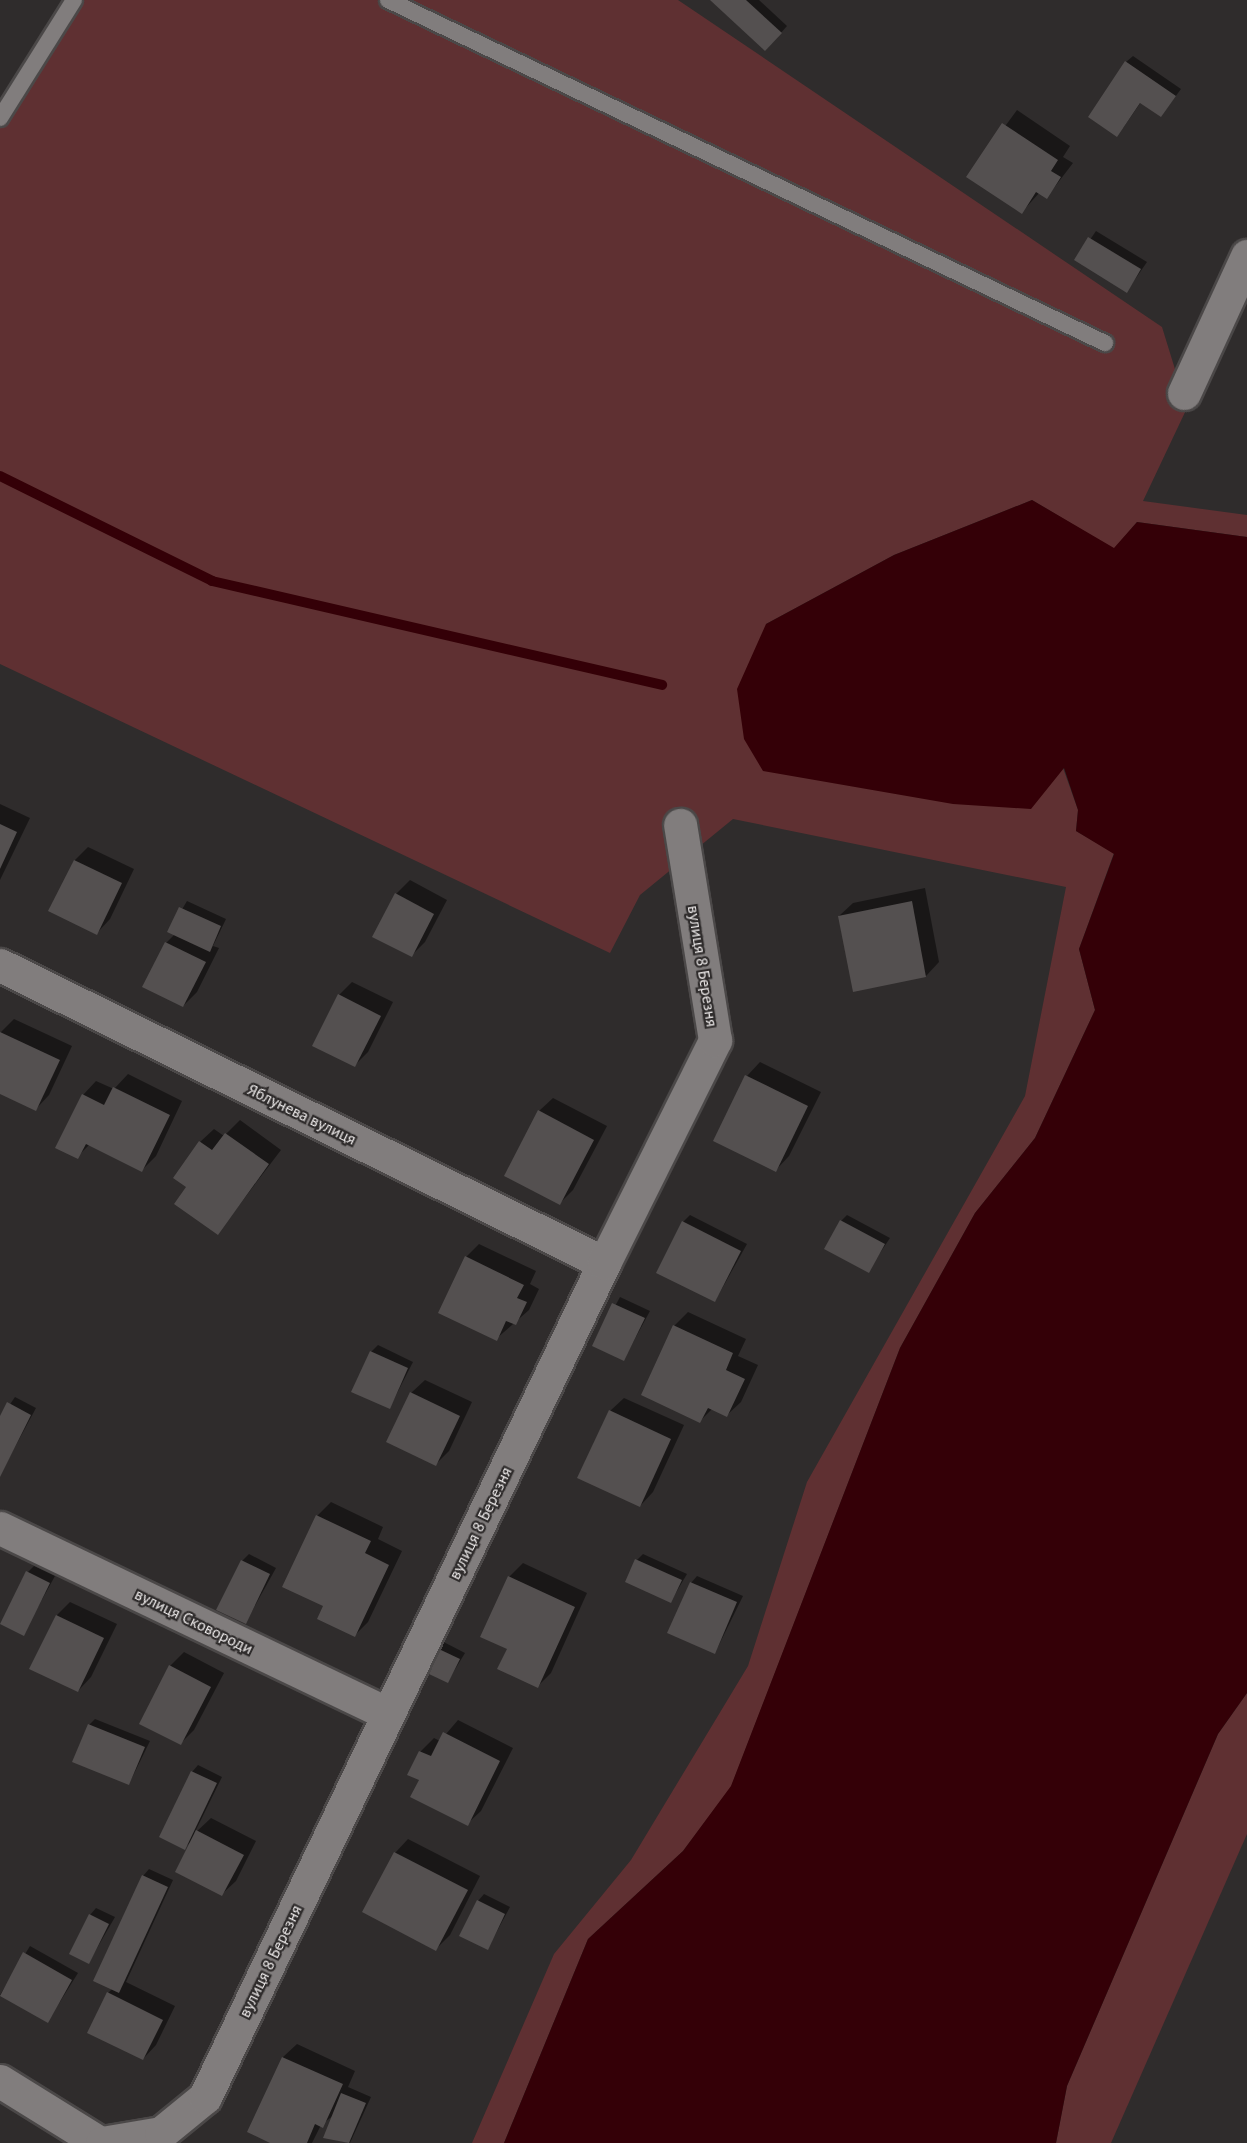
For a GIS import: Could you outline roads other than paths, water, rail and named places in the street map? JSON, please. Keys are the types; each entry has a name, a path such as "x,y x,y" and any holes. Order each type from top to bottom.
{"street":[{"path":"1184,393 1247,256"},
{"name":"вулиця 8 Березня","path":"101,2143 162,2133 205,2097 604,1263 715,1040 680,825"},
{"name":"Яблунева вулиця","path":"0,965 604,1263"},
{"name":"вулиця Сковороди","path":"0,1528 388,1714"},
{"path":"0,2081 101,2143"}],"lane":[{"path":"0,118 74,0"},
{"path":"388,0 1105,343"}],"waterway":[{"path":"0,476 212,581 662,685"}]}
